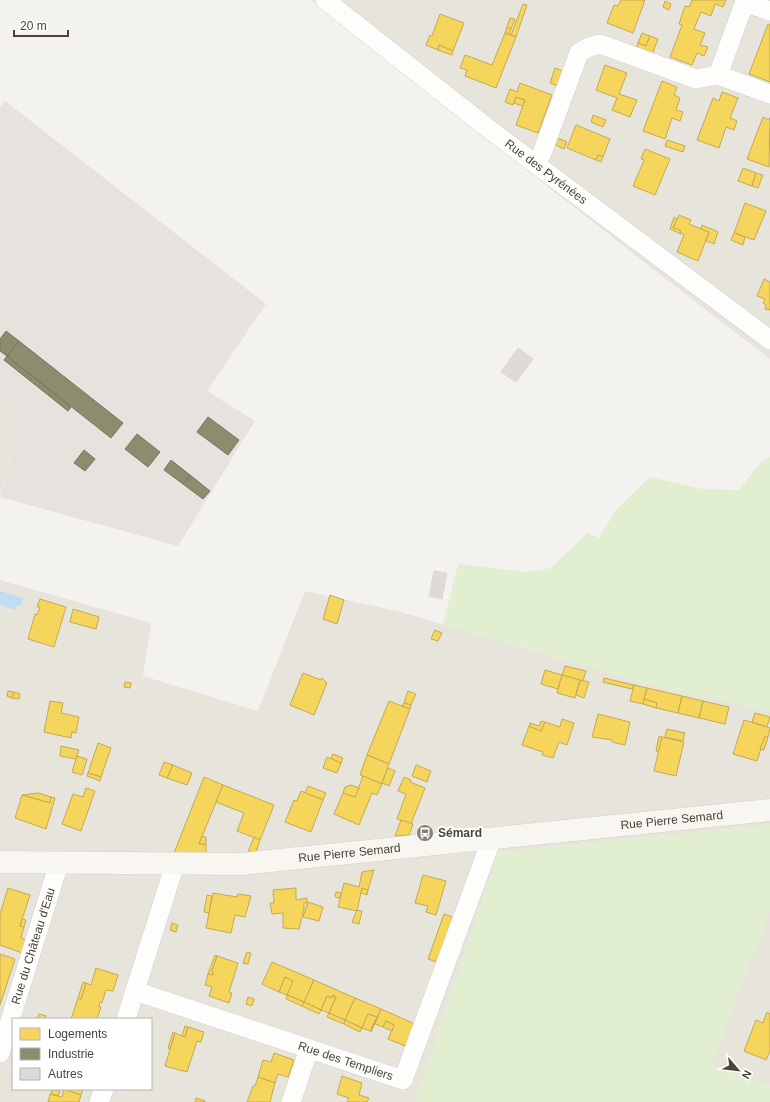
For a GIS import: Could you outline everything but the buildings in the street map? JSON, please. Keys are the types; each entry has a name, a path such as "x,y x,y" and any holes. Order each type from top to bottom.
{"main road":[{"name":"Rue Pierre Semard","path":"0,862 241,864 770,810"}],"street":[{"name":"Rue des Pyrénées","path":"325,0 535,164 770,340"},
{"path":"718,75 744,4 753,5 770,11"},
{"path":"535,164 542,153 579,54 589,46 600,44 696,79 718,75 770,94"},
{"name":"Rue des Templiers","path":"135,991 403,1080 492,838"},
{"name":"Rue du Château d'Eau","path":"0,1053 59,863"},
{"path":"126,1018 175,864"},
{"path":"291,1102 309,1049"},
{"path":"99,1102 104,1090"}],"shaded area":[{"path":"311,0 770,0 770,359 658,273"},
{"path":"5,101 266,304 207,391 255,421 178,546 0,497 24,415 0,400 0,107"},
{"path":"0,400 24,415 0,495"},
{"path":"0,580 151,623 143,676 258,711 305,591 401,612 651,685 770,711 770,825 498,852 415,1102 0,1102"},
{"path":"770,909 770,1088 711,1064"}],"green space":[{"path":"770,456 770,711 651,685 443,624 458,564 528,572 551,568 588,532 599,538 616,510 650,477 702,489 739,490 757,466"},
{"path":"770,825 770,909 711,1064 770,1088 770,1102 415,1102 498,852"}],"water":[{"path":"0,591 23,598 21,606 17,605 15,610 0,605"}],"place":[{"name":"Sémard","path":"425,833"}]}
